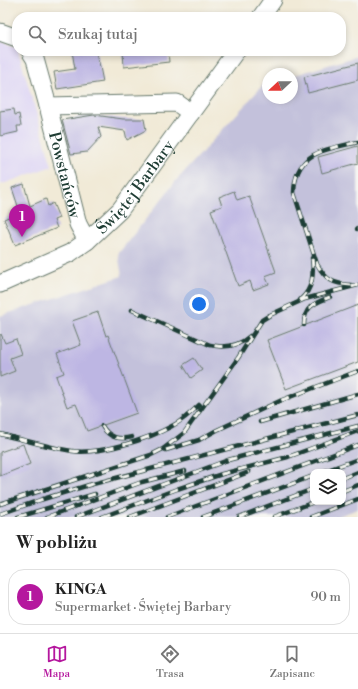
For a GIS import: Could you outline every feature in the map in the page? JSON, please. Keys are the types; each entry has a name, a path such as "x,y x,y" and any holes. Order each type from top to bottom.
{"street":[{"path":"265,12 273,0"},
{"path":"0,32 12,36"},
{"name":"Powstańców","path":"33,56 48,106 78,224 87,241"},
{"name":"Świętej Barbary","path":"0,284 70,253 87,241 120,210 232,56"},
{"name":"Powstańców","path":"48,106 177,103 191,113"}],"shaded area":[{"path":"0,41 12,45 12,56 20,56 52,166 0,185"},
{"path":"358,56 358,509 336,517 0,517 0,316 122,276 118,254 176,181 262,86 262,104 298,104 298,74"}],"building":[{"path":"73,56 97,56 103,82 57,89 54,72 75,69"},
{"path":"123,56 168,56 169,62 124,67"},
{"path":"358,63 358,80 308,93 304,77"},
{"path":"14,109 15,115 19,114 21,126 17,126 18,132 0,136 0,111"},
{"path":"94,115 123,119 144,119 146,130 127,140 125,131 98,127 101,137 87,152 71,154 62,120"},
{"path":"358,146 358,163 322,173 318,157"},
{"path":"24,184 30,206 46,199 48,206 53,203 59,218 54,220 57,228 15,245 4,219 20,212 12,188"},
{"path":"234,191 237,200 249,196 276,272 265,276 269,284 253,290 250,281 238,286 211,210 222,206 219,197"},
{"path":"358,305 358,362 286,389 267,340"},
{"path":"98,312 137,413 87,431 76,404 67,407 56,376 64,373 57,354 81,345 72,321"},
{"path":"1,334 5,343 16,339 21,354 10,358 15,371 0,377 0,335"},
{"path":"194,358 202,370 191,378 183,365"},
{"path":"23,444 30,464 0,476 0,452"}],"railway":[{"path":"351,285 339,284 331,280 320,269 317,264 294,193 296,179 300,168 306,161 314,155 334,147 358,142"},
{"path":"300,300 308,291 312,281 312,258"},
{"path":"0,504 151,455 163,449 184,433 238,358 262,320 305,299 358,285"},
{"path":"304,325 308,309 315,303 330,297"},
{"path":"132,310 210,345 231,346 245,340 250,336"},
{"path":"166,450 199,440 282,400 358,371"},
{"path":"260,422 358,394"},
{"path":"0,434 72,451 96,451 124,445 162,431 176,424 190,414 199,405"},
{"path":"0,514 89,485 358,415"},
{"path":"102,426 111,436 119,438 132,437"},
{"path":"76,517 228,460 358,426"},
{"path":"102,517 177,489 222,474 288,457 358,431"},
{"path":"167,517 358,445"},
{"path":"330,469 358,459"},
{"path":"47,517 142,482 185,471"},
{"path":"130,517 249,472"},
{"path":"346,477 358,472"},
{"path":"203,517 310,477"},
{"path":"346,490 358,485"},
{"path":"239,517 310,490"},
{"path":"18,517 95,494"},
{"path":"311,517 358,499"},
{"path":"274,517 310,504"}],"place":[{"name":"KINGA","path":"22,237"}]}
